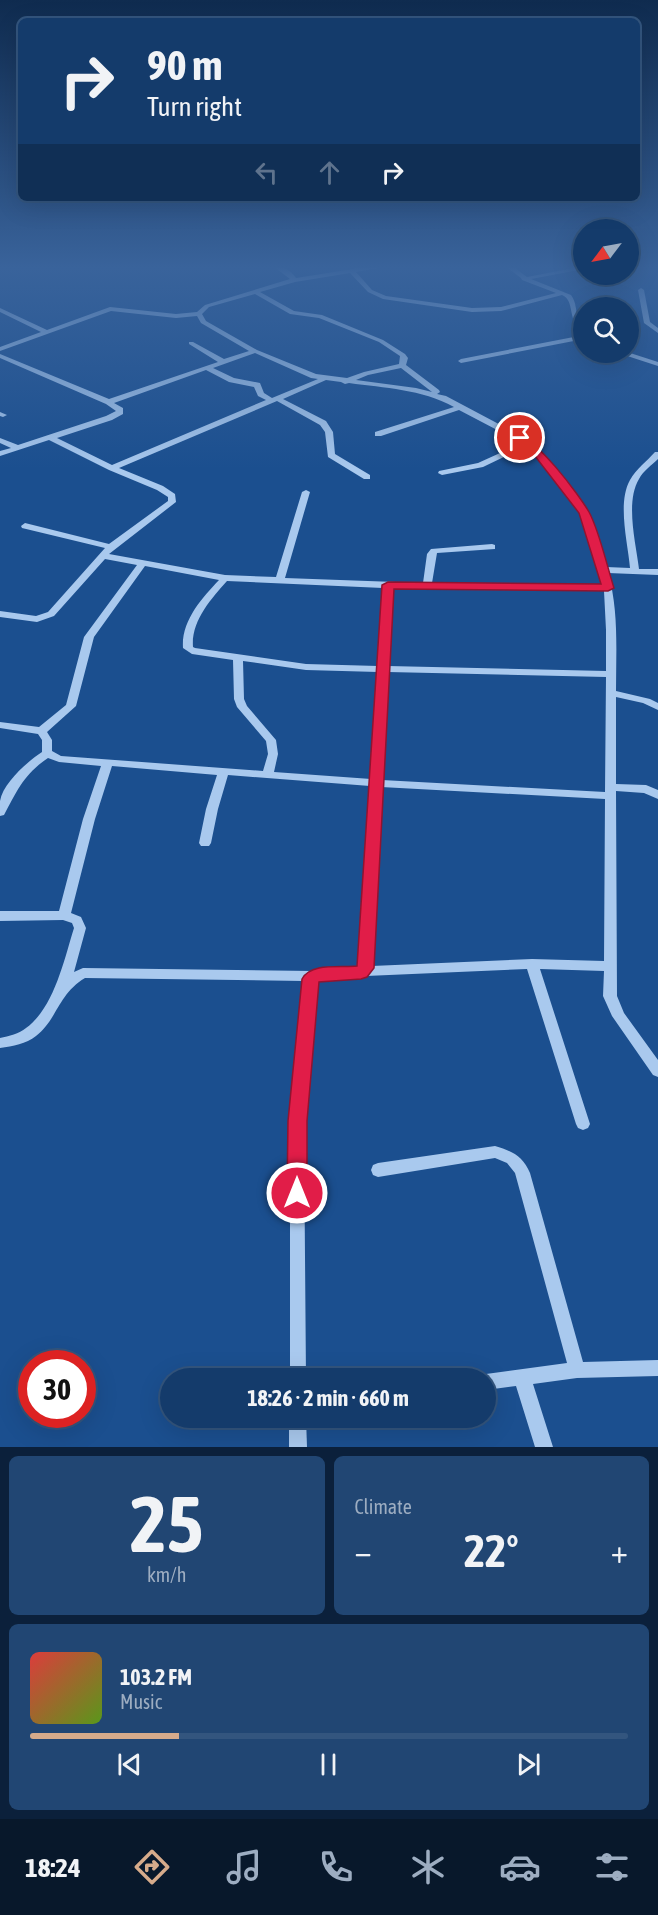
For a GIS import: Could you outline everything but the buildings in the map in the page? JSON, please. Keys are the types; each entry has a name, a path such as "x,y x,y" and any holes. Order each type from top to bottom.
{"street":[{"path":"0,350 43,334"},
{"path":"222,334 255,351 323,379 416,390 460,406 528,443 584,513 604,570 608,588 611,630 610,996 613,1005 658,1071"},
{"path":"363,334 381,341 405,358 402,366"},
{"path":"461,362 573,339"},
{"path":"191,343 224,362"},
{"path":"109,402 255,351"},
{"path":"0,356 109,402 120,410 116,416 0,454"},
{"path":"639,358 658,364"},
{"path":"345,382 366,373 402,366 443,398"},
{"path":"207,368 232,380 257,385 261,394 323,423 329,432 331,455 367,477"},
{"path":"112,468 323,379"},
{"path":"378,434 460,406"},
{"path":"0,614 37,619 51,614 111,547 169,507 172,502 172,496 160,488 112,468 51,438"},
{"path":"0,440 18,448"},
{"path":"442,473 480,465 506,451 528,443"},
{"path":"635,571 630,524 631,490 634,482 658,454"},
{"path":"280,580 306,492"},
{"path":"25,526 111,547"},
{"path":"427,585 431,554 434,551 492,547"},
{"path":"104,556 225,578 388,585 608,588"},
{"path":"41,731 71,706 88,637 143,563"},
{"path":"604,570 658,572"},
{"path":"225,578 201,608 187,638 186,644 192,651 202,655 306,667 611,674"},
{"path":"364,971 388,585"},
{"path":"238,660 239,699 242,708 271,740 274,747 268,775"},
{"path":"612,693 646,701 658,707"},
{"path":"0,725 41,731 47,740 47,753 54,759 376,783 610,791 646,789 658,795"},
{"path":"0,812 9,790 22,772 47,753"},
{"path":"64,915 89,819 108,762"},
{"path":"205,843 212,808 224,771"},
{"path":"0,916 64,915 77,920 80,928 63,987 44,1022 34,1032 9,1042 0,1043"},
{"path":"63,987 77,976 90,972 312,976 364,971 532,964 609,966"},
{"path":"532,964 583,1124"},
{"path":"298,1368 297,1134 312,976"},
{"path":"378,1170 495,1152 509,1155 518,1161 577,1370"},
{"path":"496,1381 577,1370 658,1368"},
{"path":"522,1377 544,1447"},
{"path":"298,1428 298,1447"}],"route":[{"path":"297,1193 297,1134 311,979 312,976 317,975 361,973 365,968 388,585 608,588 584,513 538,453 520,438"}]}
